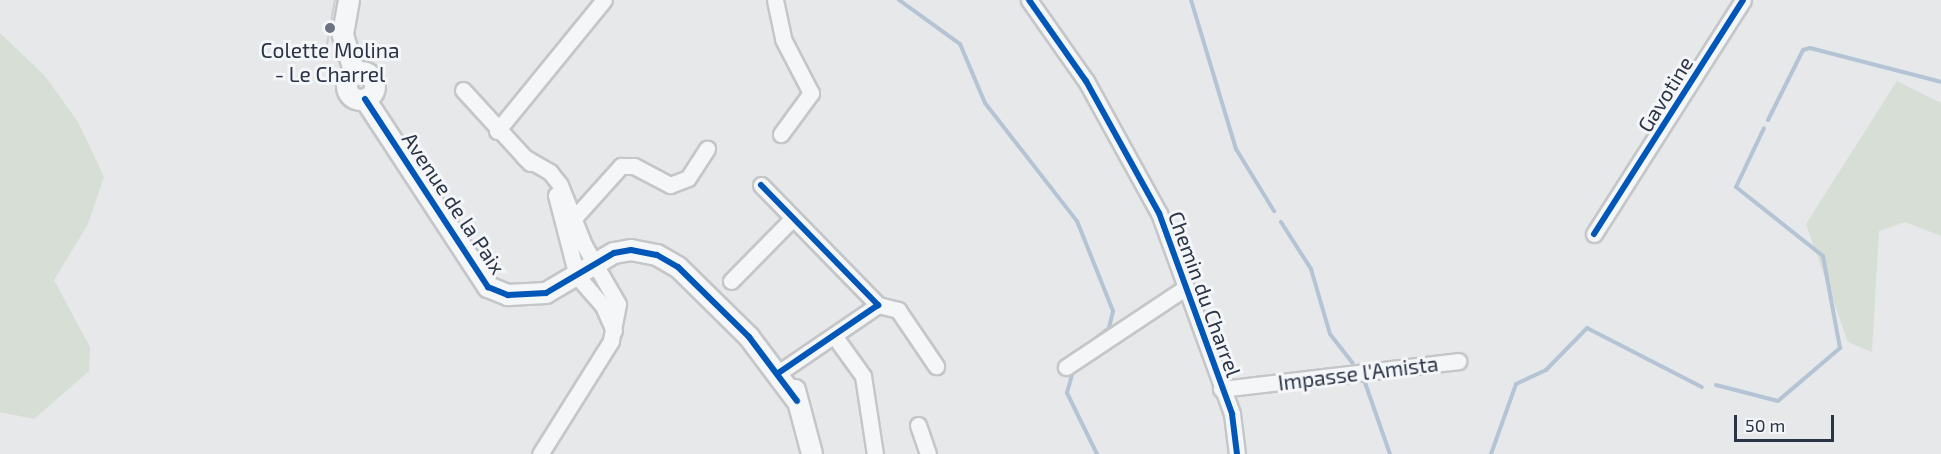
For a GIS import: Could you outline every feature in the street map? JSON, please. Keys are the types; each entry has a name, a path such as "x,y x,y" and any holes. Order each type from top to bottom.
{"street":[{"name":"Avenue de la Paix","path":"349,0 343,35 355,74 363,73 373,80 374,91 365,99 473,260 494,278 527,285 543,282 585,264"},
{"path":"497,131 604,0"},
{"path":"775,0 783,39 811,93 781,134"},
{"name":"Chemin du Charrel","path":"1029,0 1086,81 1159,213 1232,414 1237,454"},
{"name":"Gavotine","path":"1594,234 1743,0"},
{"path":"463,90 497,131 525,157 554,190 614,332"},
{"path":"574,217 621,166 634,166 670,185 688,178 707,149"},
{"path":"525,157 550,172 560,185 584,245 585,264 618,304 614,332 540,454"},
{"path":"761,184 878,306 898,310 936,366"},
{"path":"730,281 793,218"},
{"path":"585,264 611,242 632,238 663,244 686,258 774,346 782,370 797,401 812,454"},
{"path":"585,264 631,250 657,255 678,267 760,351 782,370"},
{"path":"1066,367 1185,288"},
{"path":"782,370 835,337 878,306"},
{"path":"835,337 863,376 875,454"},
{"name":"Impasse l'Amista","path":"1221,388 1458,361"},
{"path":"918,425 928,454"}],"shaded area":[{"path":"0,33 45,76 78,122 104,177 88,224 54,280 90,347 89,371 34,419 0,412"},
{"path":"1897,81 1941,103 1941,236 1905,222 1879,231 1872,352 1848,342 1806,224"}],"waterway":[{"path":"899,0 960,44 985,103 1077,221 1113,311 1109,328 1091,342"},
{"path":"1191,0 1236,149 1274,211"},
{"path":"1768,120 1803,50 1810,48 1941,82"},
{"path":"1716,385 1778,401 1840,348 1823,256 1736,187 1764,128"},
{"path":"1281,222 1311,269 1330,334 1353,363"},
{"path":"1491,454 1516,384 1546,370 1587,328 1702,387"},
{"path":"1074,368 1067,393 1097,454"},
{"path":"1363,377 1390,454"}],"tram line":[{"path":"324,61 335,0"}],"cycle path":[{"path":"1029,0 1086,81 1159,213 1232,414 1237,454"},
{"path":"1594,234 1743,0"},
{"path":"365,99 488,287 508,295 546,293 614,253 631,250 657,255 678,267 749,337 797,401"},
{"path":"761,185 878,305 777,374"}],"place":[{"name":"Colette Molina - Le Charrel","path":"330,28"}]}
